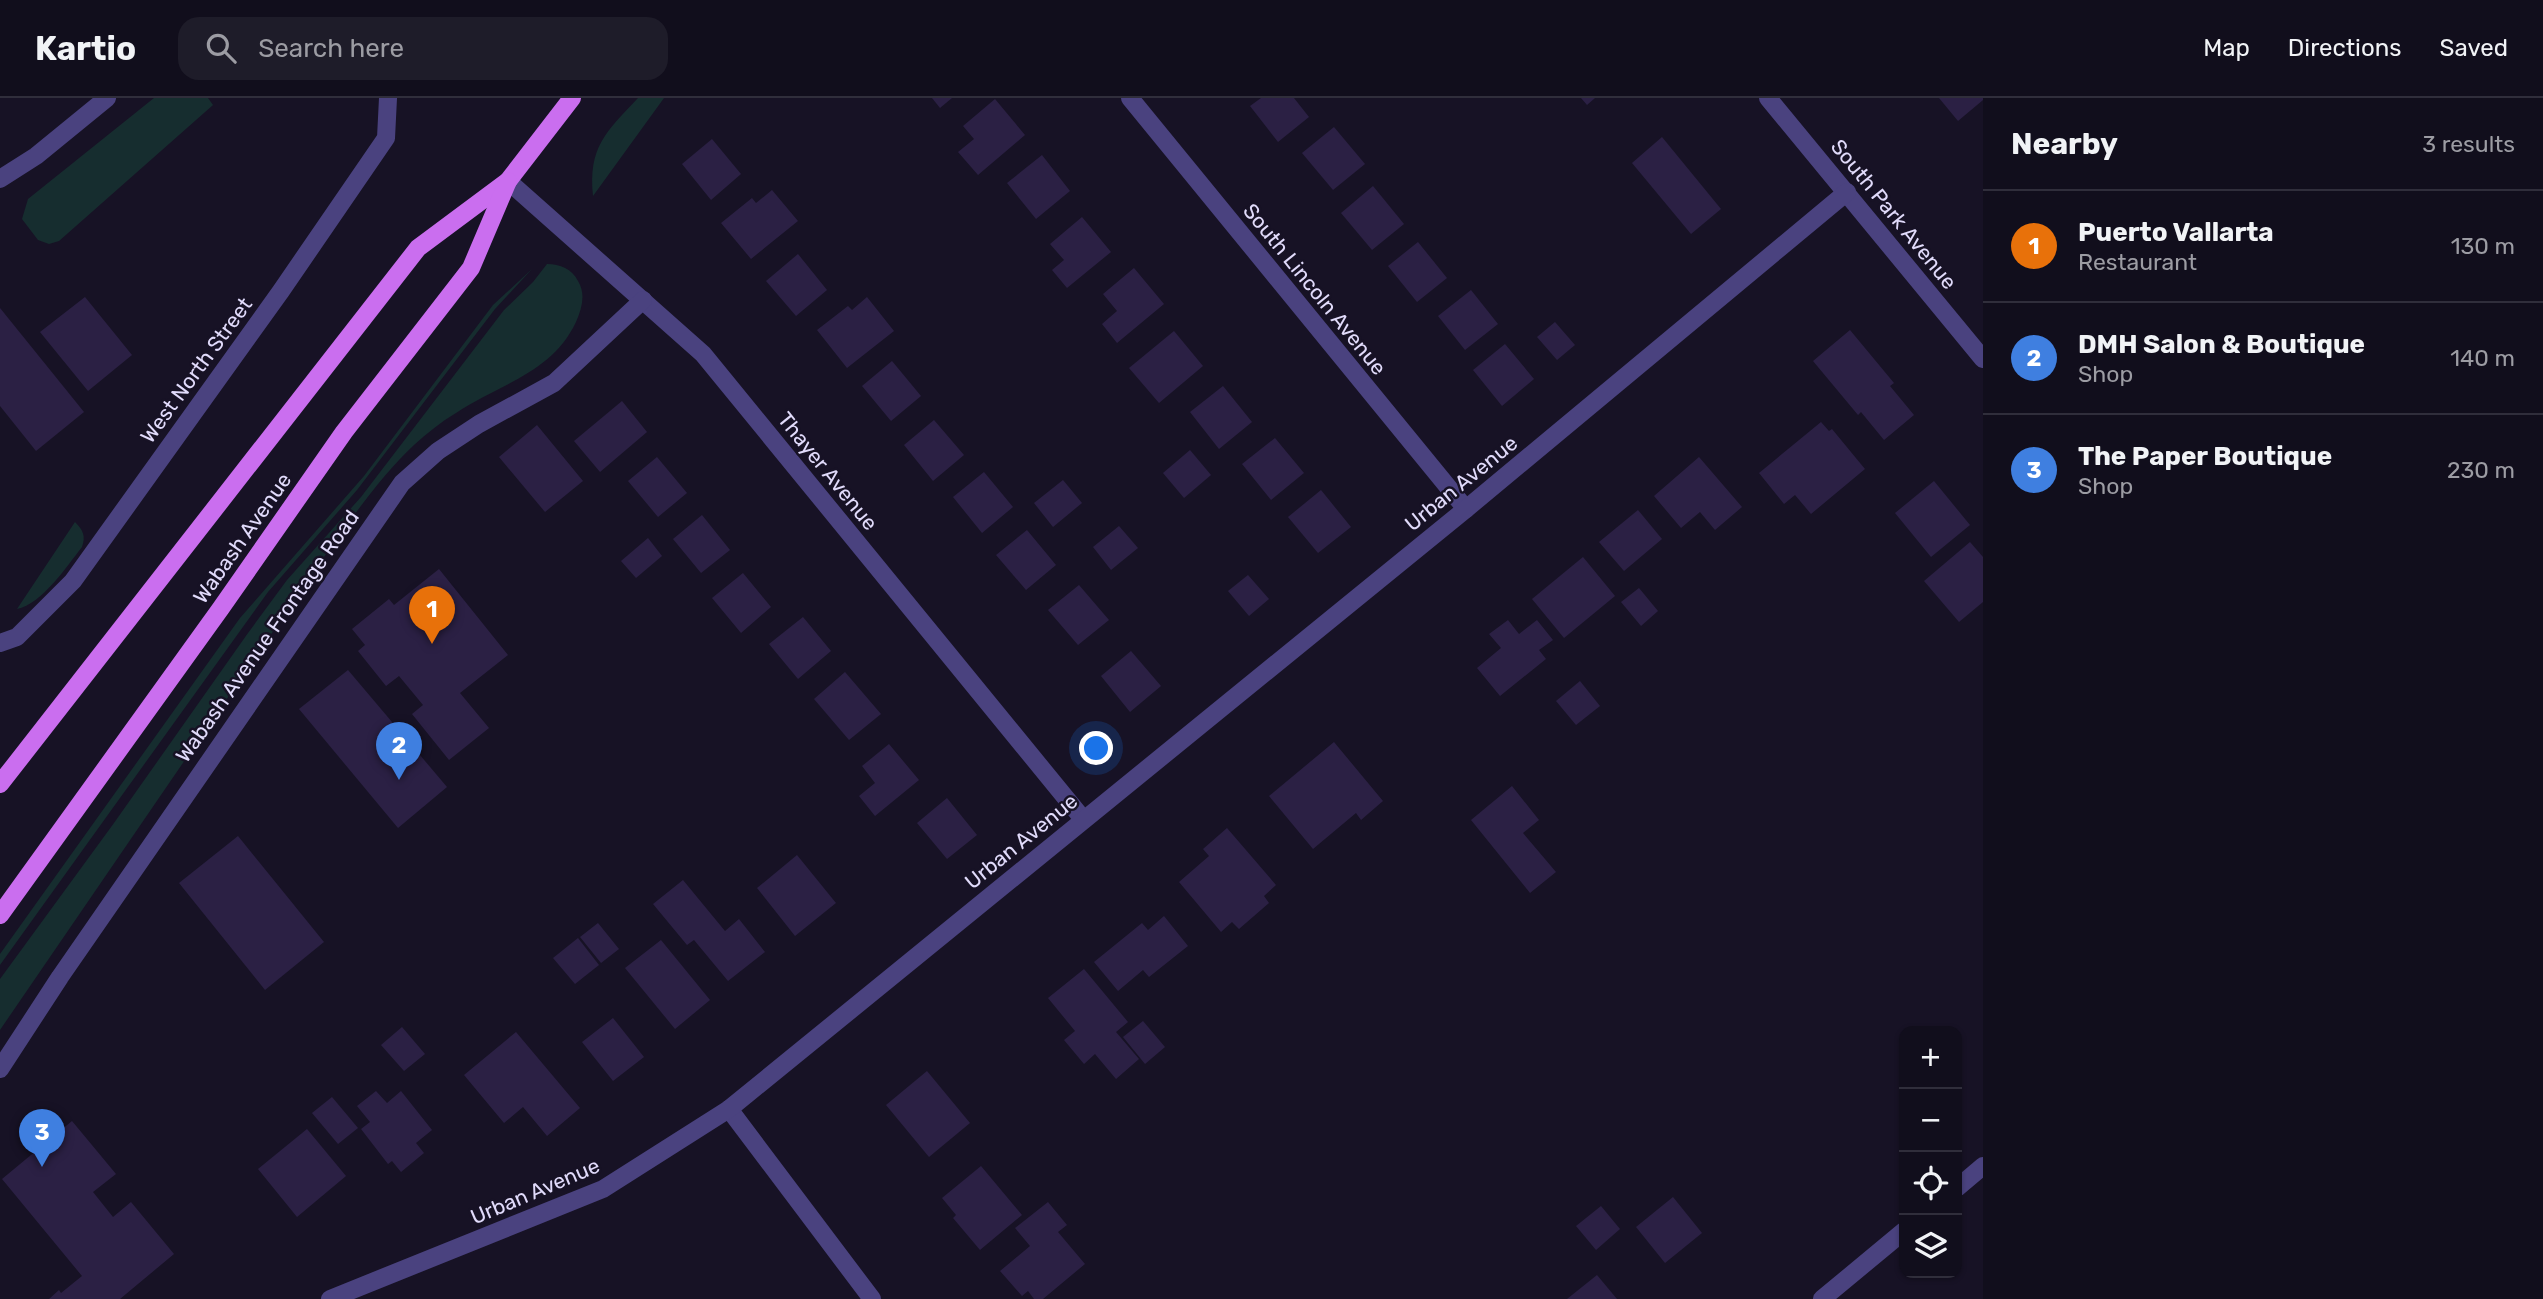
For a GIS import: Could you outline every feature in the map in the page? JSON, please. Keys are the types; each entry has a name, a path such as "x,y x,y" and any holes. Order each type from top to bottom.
{"main road":[{"name":"Wabash Avenue","path":"0,915 344,432 471,268 508,181 572,98"},
{"name":"Wabash Avenue","path":"0,784 418,248 508,181"}],"street":[{"path":"0,179 36,156 107,98"},
{"name":"West North Street","path":"0,643 17,637 73,581 281,291 386,138 388,98"},
{"name":"South Lincoln Avenue","path":"1130,98 1466,509"},
{"name":"South Park Avenue","path":"1768,98 1983,359"},
{"name":"Thayer Avenue","path":"508,181 703,354 1083,819"},
{"name":"Urban Avenue","path":"330,1299 603,1189 729,1109 1466,509 1847,192"},
{"name":"Wabash Avenue Frontage Road","path":"0,1069 60,977 402,483 438,451 479,424 554,383 643,300"},
{"path":"729,1109 872,1299"},
{"path":"1962,1184 1983,1166"},
{"path":"1822,1299 1844,1292 1899,1236"}],"green space":[{"path":"154,98 208,98 213,105 59,241 49,244 38,240 22,219 28,199"},
{"path":"638,98 664,98 593,196 593,165 602,141"},
{"path":"547,264 569,270 582,291 580,312 566,339 539,366 450,416 434,428 401,458 378,485 324,557 0,1030 0,979 287,580 361,497 504,310"},
{"path":"532,269 495,309 357,490 268,592 0,965 0,954 240,618 364,476 493,305"},
{"path":"75,522 83,533 82,547 45,592 36,600 17,609"}],"building":[{"path":"932,98 952,98 940,108"},
{"path":"1261,98 1294,98 1309,117 1278,142 1250,106"},
{"path":"1581,98 1595,98 1587,105"},
{"path":"1939,98 1983,98 1983,100 1958,121"},
{"path":"995,99 1025,135 978,175 958,152 974,139 963,126"},
{"path":"1334,127 1365,164 1333,190 1302,153"},
{"path":"1662,137 1721,209 1691,234 1632,163"},
{"path":"712,139 741,174 711,200 682,164"},
{"path":"1042,155 1070,191 1036,219 1007,183"},
{"path":"1373,186 1404,224 1372,250 1341,213"},
{"path":"772,190 798,221 751,259 721,223 752,198 756,203"},
{"path":"1082,217 1111,252 1067,288 1052,270 1064,260 1050,244"},
{"path":"1418,242 1447,278 1417,302 1388,266"},
{"path":"798,254 827,290 796,316 766,281"},
{"path":"1134,268 1164,304 1117,343 1102,324 1117,311 1103,294"},
{"path":"1471,290 1498,324 1465,350 1438,316"},
{"path":"85,297 132,355 88,391 40,332"},
{"path":"867,297 894,331 847,368 817,330 848,306 852,310"},
{"path":"0,308 84,412 36,451 0,406"},
{"path":"1555,322 1575,345 1557,360 1537,337"},
{"path":"1850,330 1894,383 1890,386 1914,415 1884,440 1861,412 1858,415 1813,361"},
{"path":"1174,331 1203,366 1159,403 1129,368"},
{"path":"1505,344 1534,379 1502,406 1473,370"},
{"path":"892,361 921,396 891,421 862,386"},
{"path":"1223,386 1252,422 1219,449 1190,412"},
{"path":"622,401 647,432 600,472 574,441"},
{"path":"934,420 964,455 933,481 904,445"},
{"path":"1821,422 1829,431 1832,429 1865,469 1811,514 1795,495 1784,504 1759,473"},
{"path":"537,425 583,481 545,512 499,457"},
{"path":"1275,438 1304,473 1271,500 1242,464"},
{"path":"1190,450 1211,475 1184,498 1163,473"},
{"path":"657,457 687,493 658,517 628,481"},
{"path":"1699,457 1742,507 1715,530 1700,512 1681,528 1654,496"},
{"path":"984,472 1013,507 982,533 953,497"},
{"path":"1063,480 1082,503 1053,527 1034,503"},
{"path":"1934,481 1970,525 1931,557 1895,513"},
{"path":"1321,490 1351,527 1318,553 1288,517"},
{"path":"1638,510 1662,539 1624,571 1599,542"},
{"path":"702,515 730,550 701,573 673,539"},
{"path":"1119,526 1138,548 1111,570 1093,547"},
{"path":"1027,530 1056,565 1026,590 996,555"},
{"path":"648,538 662,556 636,578 621,561"},
{"path":"1970,542 1983,557 1983,602 1959,622 1924,581"},
{"path":"1583,557 1615,596 1564,638 1532,599"},
{"path":"439,569 508,655 460,693 489,728 449,760 412,714 423,705 399,676 386,686 358,651 365,645 352,629 389,599 394,605"},
{"path":"743,573 771,607 741,633 712,598"},
{"path":"1248,575 1269,599 1249,616 1228,591"},
{"path":"1079,585 1109,620 1078,645 1048,610"},
{"path":"1639,588 1658,611 1641,626 1621,602"},
{"path":"803,617 831,651 798,679 769,644"},
{"path":"1508,620 1519,634 1537,620 1553,640 1539,650 1546,659 1500,696 1477,668 1501,648 1489,634"},
{"path":"1131,651 1161,686 1130,712 1101,676"},
{"path":"348,670 447,787 398,828 299,709"},
{"path":"845,672 881,714 849,740 814,699"},
{"path":"1580,681 1600,706 1576,725 1556,701"},
{"path":"1334,742 1383,801 1361,820 1356,813 1313,849 1269,796"},
{"path":"889,744 919,780 875,816 859,796 875,783 862,766"},
{"path":"1512,786 1539,820 1523,833 1556,872 1530,893 1471,820"},
{"path":"947,798 977,835 947,859 917,823"},
{"path":"1227,828 1276,885 1264,896 1269,903 1239,929 1232,922 1221,932 1179,882 1209,856 1203,849"},
{"path":"238,836 324,942 265,990 179,883"},
{"path":"797,855 836,903 795,936 757,888"},
{"path":"683,880 725,931 739,919 765,952 728,981 694,940 687,945 653,904"},
{"path":"1164,916 1188,946 1149,977 1143,970 1118,991 1094,962 1142,923 1148,930"},
{"path":"598,923 619,949 601,963 580,937"},
{"path":"578,938 599,965 575,984 553,958"},
{"path":"661,940 710,1000 675,1029 625,968"},
{"path":"1084,969 1128,1022 1116,1032 1139,1059 1116,1079 1095,1054 1084,1064 1064,1040 1075,1031 1048,998"},
{"path":"613,1018 644,1057 613,1081 582,1042"},
{"path":"1143,1021 1165,1047 1145,1064 1123,1037"},
{"path":"402,1027 425,1054 404,1071 381,1045"},
{"path":"516,1032 580,1108 547,1136 523,1107 504,1123 464,1075"},
{"path":"927,1071 970,1123 929,1157 886,1105"},
{"path":"376,1091 387,1103 401,1091 432,1130 416,1143 424,1153 401,1172 392,1161 388,1164 361,1129 370,1122 357,1106"},
{"path":"332,1097 358,1128 338,1144 312,1113"},
{"path":"72,1121 116,1174 93,1192 113,1217 131,1202 174,1254 120,1299 49,1299 82,1276 2,1179"},
{"path":"307,1129 346,1176 297,1217 258,1169"},
{"path":"981,1166 1022,1215 980,1250 953,1218 956,1215 942,1198"},
{"path":"1673,1197 1702,1233 1665,1263 1636,1227"},
{"path":"1048,1202 1067,1225 1058,1232 1085,1264 1043,1299 1034,1299 1028,1291 1022,1296 1000,1271 1030,1246 1015,1228"},
{"path":"1601,1206 1620,1229 1596,1250 1576,1226"},
{"path":"1597,1275 1617,1299 1567,1299"}],"place":[{"name":"Puerto Vallarta","path":"432,644"},
{"name":"DMH Salon & Boutique","path":"399,780"},
{"name":"The Paper Boutique","path":"42,1167"}]}
